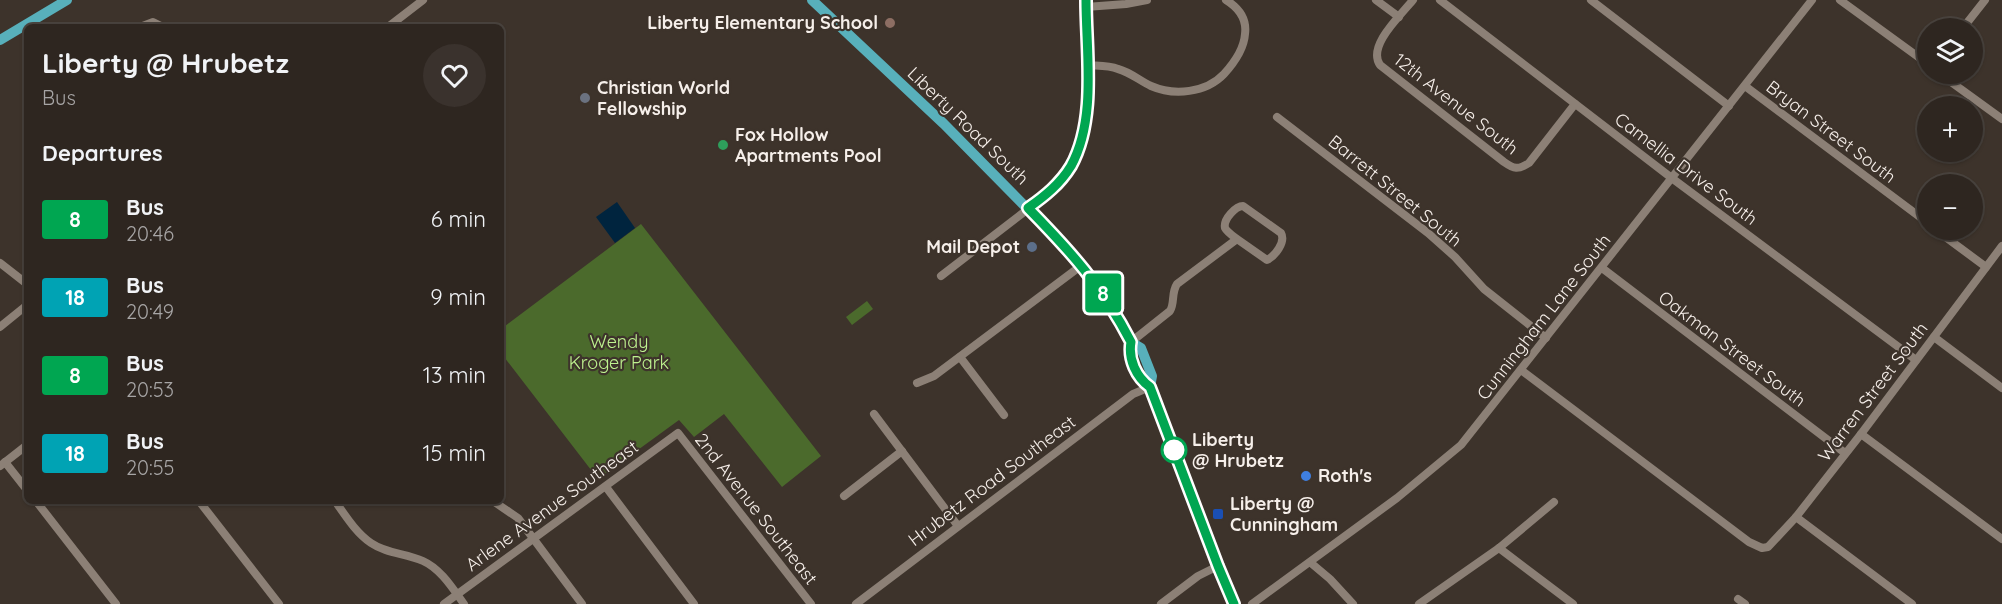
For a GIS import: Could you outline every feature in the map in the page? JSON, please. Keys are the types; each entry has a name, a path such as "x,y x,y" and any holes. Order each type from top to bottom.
{"main road":[{"path":"27,24 67,0"},
{"name":"Liberty Road South","path":"812,0 944,124 1028,208 1082,265 1109,302 1131,342 1129,354 1140,380 1150,387 1234,604"},
{"path":"1028,208 1045,196 1063,177 1077,153 1085,126 1086,3"},
{"path":"0,40 24,26"}],"street":[{"path":"392,24 423,0"},
{"path":"1086,3 1126,4 1147,0"},
{"path":"1086,65 1120,69 1152,87 1172,92 1194,91 1209,85 1221,77 1234,63 1245,36 1243,16 1235,5 1226,0"},
{"path":"1376,0 1399,17 1413,0"},
{"name":"Camellia Drive South","path":"1440,0 1672,179 1916,360"},
{"path":"1591,0 1730,106"},
{"name":"Cunningham Lane South","path":"1252,604 1397,498 1447,458 1473,431 1812,0"},
{"path":"1840,0 1917,56"},
{"path":"1971,18 1985,0"},
{"name":"12th Avenue South","path":"1399,17 1377,45 1376,59 1380,65 1514,168 1521,168 1529,163 1575,104"},
{"path":"1955,84 2001,115"},
{"name":"Bryan Street South","path":"1745,86 1917,215"},
{"name":"Barrett Street South","path":"1277,117 1428,233 1455,257 1484,289 1546,338"},
{"path":"1243,206 1281,233 1283,241 1271,259 1267,260 1237,239 1225,227 1231,215 1243,206"},
{"path":"941,276 1028,208"},
{"path":"1131,342 1173,308 1173,293 1177,284 1237,239"},
{"path":"1950,240 1986,267"},
{"name":"Warren Street South","path":"1521,370 1749,542 1762,548 1773,544 1796,516 1861,434 2002,246"},
{"path":"0,263 24,282"},
{"path":"917,383 934,376 1082,265"},
{"name":"Oakman Street South","path":"1602,268 1845,453"},
{"path":"0,327 24,308"},
{"path":"1934,337 2002,388"},
{"path":"960,357 1004,415"},
{"name":"Hrubetz Road Southeast","path":"856,604 1133,394 1150,387"},
{"path":"874,414 958,526"},
{"name":"Arlene Avenue Southeast","path":"444,604 678,433"},
{"name":"2nd Avenue Southeast","path":"678,433 811,604"},
{"path":"1861,434 2002,539"},
{"path":"24,447 3,464 24,487"},
{"path":"844,496 902,451"},
{"path":"606,487 694,604"},
{"path":"1419,604 1499,548 1554,502"},
{"path":"38,504 116,604"},
{"path":"201,504 279,604"},
{"path":"337,504 370,543 424,561 434,567 464,604"},
{"path":"498,504 518,518 582,604"},
{"path":"1796,516 1912,604"},
{"path":"1499,548 1573,604"},
{"path":"1311,563 1353,604"},
{"path":"1161,604 1198,576 1218,566"}],"green space":[{"name":"Wendy Kroger Park","path":"641,224 821,456 782,487 724,414 694,437 679,420 598,479 504,357 504,327"},
{"path":"867,301 873,309 852,325 846,317"}],"water":[{"path":"617,202 635,228 615,243 596,217"}],"bus line":[{"name":"8","path":"1086,0 1087,94 1085,126 1081,142 1063,177 1053,189 1028,208 1082,265 1109,302 1131,342 1129,354 1140,380 1150,387 1234,604"}],"place":[{"name":"Liberty Elementary School","path":"890,23"},
{"name":"Christian World Fellowship","path":"585,98"},
{"name":"Fox Hollow Apartments Pool","path":"723,145"},
{"name":"Mail Depot","path":"1032,247"},
{"name":"Liberty @ Hrubetz","path":"1174,450"},
{"name":"Roth's","path":"1306,476"},
{"name":"Liberty @ Cunningham","path":"1218,514"}]}
